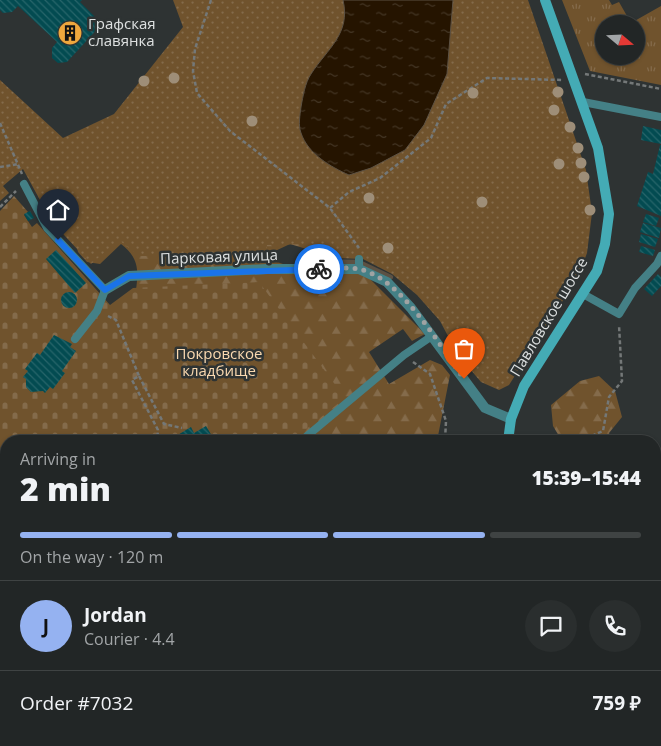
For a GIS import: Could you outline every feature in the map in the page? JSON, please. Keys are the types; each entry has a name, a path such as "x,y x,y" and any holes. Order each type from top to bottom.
{"main road":[{"name":"Павловское шоссе","path":"509,435 511,419 524,386 597,271 605,244 609,214 598,148 545,0"}],"street":[{"name":"Парковая улица","path":"105,290 129,276 359,264 387,282 411,308 485,408 511,419"}],"lane":[{"path":"583,102 661,117"},
{"path":"24,184 47,228 105,290 97,311 75,339"},
{"path":"583,294 619,314 635,288 657,264 661,256"},
{"path":"308,435 404,355 432,336"}],"path":[{"path":"211,0 195,49 193,71 197,93 230,131 330,208 359,246 359,264"},
{"path":"572,71 661,89"},
{"path":"330,208 350,192 380,178 431,138 446,104 487,78 545,79 575,82"},
{"path":"0,123 19,164 24,184 0,207"},
{"path":"0,167 19,164"},
{"path":"97,311 116,320 139,376 164,424 182,428"},
{"path":"593,435 604,430 609,397 622,381 619,314"},
{"path":"404,355 430,374 446,422 445,435"},
{"path":"139,376 132,380 158,430 158,435"}],"green space":[{"path":"173,0 528,0 586,170 592,213 587,253 578,277 509,385 499,390 481,382 458,355 440,321 417,295 392,274 363,259 308,257 307,244 267,245 266,256 139,256 119,240 91,264 52,222 23,169 3,186 9,193 0,201 0,80 63,138 114,114 183,27"},
{"path":"562,0 609,0 612,5 619,2 626,15 595,15 595,65 645,65 645,15 661,6 661,85 590,71"},
{"name":"Покровское кладбище","path":"14,196 28,212 24,215 32,227 37,223 110,305 133,288 259,282 345,398 305,430 295,435 0,435 0,211"},
{"path":"286,212 313,251 290,244 273,252 274,261 286,265 342,269 367,276 425,334 412,341 403,329 369,352 389,384 430,360 442,365 450,375 438,435 282,435 278,425 134,307 137,272 136,265 129,251 121,244 100,264 87,262 78,252 72,226"},
{"path":"599,376 615,391 622,417 609,433 610,435 558,435 553,426 551,405 580,381"}],"water":[{"path":"343,0 453,0 447,74 424,125 405,150 371,168 349,175 328,164 309,147 304,141 299,123 307,81 341,32 345,12"}],"building":[{"name":"Графская славянка","path":"0,0 82,0 80,2 102,24 67,62 58,63 52,58 52,48 57,42 18,6 12,12 3,13 0,10"},
{"path":"643,126 661,130 661,144 641,140"},
{"path":"660,145 661,216 637,206 648,172 653,174"},
{"path":"30,211 34,218 28,221 24,214"},
{"path":"646,214 659,218 656,226 643,222"},
{"path":"643,223 661,228 659,238 640,232"},
{"path":"641,234 658,239 655,247 639,242"},
{"path":"641,246 655,250 653,256 639,252"},
{"path":"56,250 86,283 75,293 46,259"},
{"path":"658,274 661,277 661,286 652,296 644,289"},
{"path":"69,292 77,300 69,308 61,300"},
{"path":"54,335 72,344 70,347 76,351 62,371 65,373 53,389 50,387 45,393 43,391 31,392 26,387 26,379 23,377 28,371 25,369 37,353 40,355"},
{"path":"206,426 211,435 178,435 191,427 194,433"}],"waterway":[{"path":"307,261 359,262 391,277"}],"way so far":[{"path":"319,269 359,269 387,282 411,308 464,379"}],"place":[{"name":"Графская славянка","path":"70,33"}],"route":[{"path":"58,240 105,290 129,276 319,269"}]}
